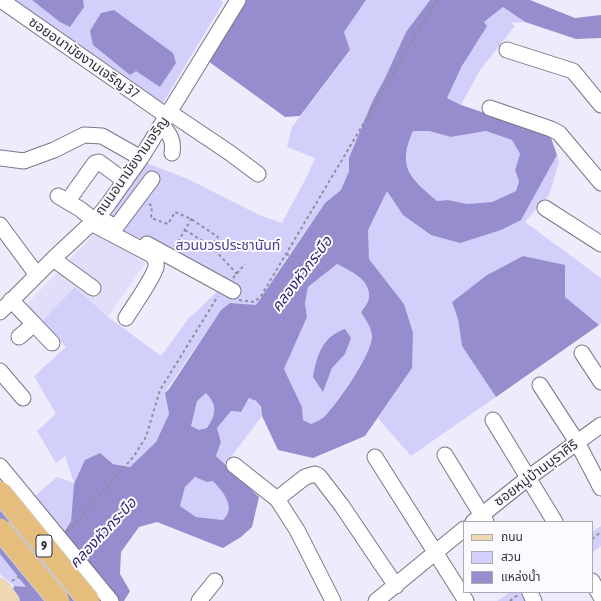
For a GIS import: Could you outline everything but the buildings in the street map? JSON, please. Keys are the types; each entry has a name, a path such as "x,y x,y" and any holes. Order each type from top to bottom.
{"highway":[{"name":"9","path":"0,492 89,601"},
{"name":"9","path":"0,529 59,601"}],"main road":[{"path":"0,588 10,601"}],"street":[{"name":"ถนนอนามัยงามเจริญ","path":"4,304 37,275 94,220 125,181 141,158 238,0"},
{"name":"ซอยอนามัยงามเจริญ 37","path":"2,4 165,118 230,153 258,174"},
{"path":"507,50 573,71 601,105"},
{"path":"490,108 559,133 601,183"},
{"path":"165,118 172,140 172,153"},
{"path":"0,158 24,161 54,150 84,135 102,136 141,158"},
{"path":"125,181 99,162 95,163 65,195 94,220 152,255 156,260 156,266 153,274 126,318"},
{"path":"116,227 152,179"},
{"path":"545,208 601,244"},
{"path":"94,220 116,227 169,256 231,295"},
{"path":"0,225 37,275"},
{"path":"54,258 93,288"},
{"path":"4,304 34,324 52,342"},
{"path":"19,337 34,324"},
{"path":"582,353 601,382"},
{"path":"0,371 23,398"},
{"path":"540,385 576,442 601,488"},
{"path":"493,420 553,521"},
{"name":"ซอยหมู่บ้านบุราศิริ","path":"480,520 528,478 601,425"},
{"path":"445,455 480,520"},
{"path":"375,457 466,601"},
{"path":"234,465 277,499 297,530 333,601"},
{"path":"0,466 64,534 111,601"},
{"path":"277,499 305,477 315,474 319,476 342,506 392,593"},
{"path":"376,601 392,593 435,553 463,530"},
{"path":"199,601 215,581"},
{"path":"593,583 601,597"}],"path":[{"path":"64,534 134,456 146,437 160,390 218,296 231,295 242,302 254,302 261,296 436,0"},
{"path":"138,198 152,206 151,218 168,224 175,212 191,219 218,237 211,246"},
{"path":"169,256 193,216"},
{"path":"185,230 211,246 237,274"},
{"path":"286,254 294,257"},
{"path":"593,538 601,532"},
{"path":"510,601 529,595"}],"shaded area":[{"path":"97,231 148,259 108,317 75,287 41,322 26,305"}],"green space":[{"path":"9,0 220,0 223,3 161,106"},
{"name":"สวนบวรประชานันท์","path":"366,0 430,0 406,32 385,78 372,102 349,158 349,171 341,190 325,203 288,256 256,306 230,303 221,310 165,392 169,414 156,442 130,467 113,464 100,453 74,484 71,521 63,533 34,497 57,477 74,483 65,456 56,463 37,431 56,414 34,376 66,347 41,322 75,287 108,317 161,356 189,318 220,289 102,225 147,163 188,179 259,215 282,223 315,158 287,147 292,127 350,51 344,32"},
{"path":"503,7 525,22 511,23 515,26 480,70 461,105 447,98 484,22"},
{"path":"413,131 429,131 452,137 486,131 512,140 520,154 515,170 519,181 516,191 492,202 467,204 448,200 437,201 420,185 409,170 407,154"},
{"path":"557,155 559,162 549,195 525,222 601,278 601,323 599,325 565,297 523,256 487,275 452,302 458,319 462,346 496,397 411,456 378,418 412,368 404,304 369,259 367,230 387,190 403,215 521,220"},
{"path":"337,264 359,276 369,291 369,298 361,312 370,327 372,334 366,355 344,390 324,417 311,424 303,420 302,407 284,369 307,317 305,303 308,287","holes":["345,354 332,368 323,392 317,357"]},
{"path":"206,393 212,400 216,411 207,428 199,430 190,426 197,401"},
{"path":"249,398 255,401 258,405 262,416 225,465 216,456 221,442 217,428 231,411 241,412"},
{"path":"195,477 207,482 213,481 224,494 227,499 229,510 223,520 196,517 180,506 185,487"},
{"path":"601,526 601,546 593,552 593,531"},
{"path":"0,554 27,588 14,586 0,574"},
{"path":"509,593 540,593 529,601 497,601"}],"water":[{"path":"32,0 83,0 84,7 70,27 60,22"},
{"path":"245,0 366,0 344,32 350,50 300,116 285,117 208,61"},
{"name":"คลองหัวกระบือ","path":"430,0 530,0 575,18 601,15 601,38 576,39 525,22 503,7 484,22 487,26 462,66 447,98 461,105 550,135 557,155 521,220 501,230 460,243 431,235 403,215 387,191 368,230 369,259 404,304 413,333 412,368 365,436 313,458 278,450 262,416 261,407 256,401 249,398 241,412 231,411 217,428 221,442 216,456 259,497 252,527 241,537 223,548 157,522 139,527 121,552 120,574 130,591 124,601 10,601 14,586 26,587 0,554 0,487 56,545 71,521 74,484 85,460 100,453 113,464 130,467 156,442 169,414 165,393 221,310 230,303 256,305 325,203 341,190 349,171 349,158 372,102 385,78 406,32","holes":["413,131 429,131 451,137 486,131 512,140 520,154 515,170 519,181 516,191 492,202 467,204 448,200 437,201 413,178 409,171 406,163 408,143","337,264 359,276 369,291 369,298 361,312 370,327 372,334 366,355 345,391 324,417 311,424 303,420 302,407 284,369 307,317 305,303 308,287","206,393 214,406 214,414 207,428 199,430 191,426 197,401","195,477 207,482 213,481 227,499 229,510 227,515 223,520 196,517 180,506 185,487"]},
{"path":"114,10 173,53 176,63 160,87 136,71 130,75 93,45 90,31 101,13"},
{"path":"523,256 565,265 565,297 599,325 496,397 462,346 458,319 452,302 487,275"},
{"path":"345,329 351,338 345,354 332,368 323,392 313,377 316,361 326,342 337,332"}]}
